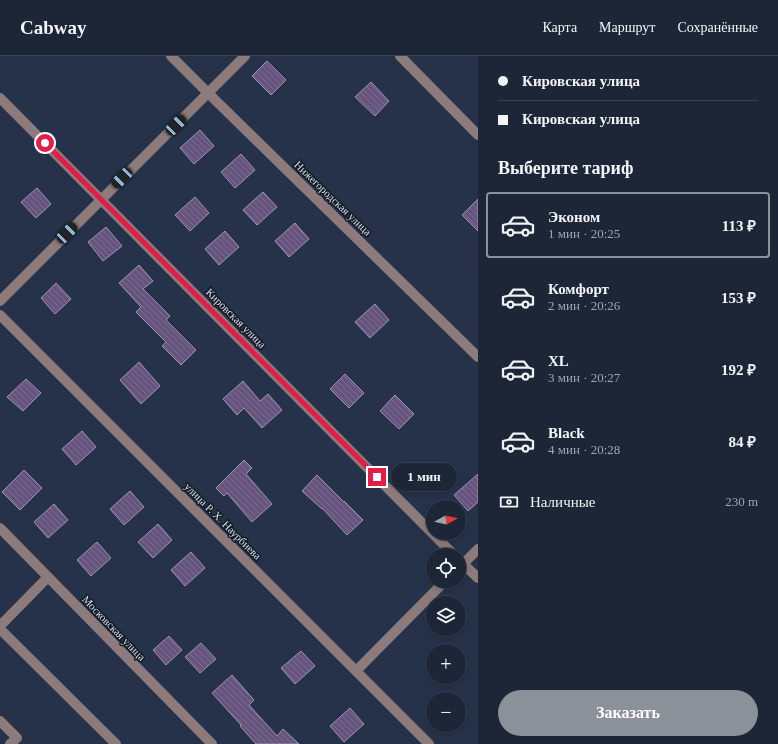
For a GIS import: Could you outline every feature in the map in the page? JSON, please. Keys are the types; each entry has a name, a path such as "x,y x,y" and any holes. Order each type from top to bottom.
{"street":[{"name":"Нижегородская улица","path":"171,56 478,357"},
{"path":"0,301 245,56"},
{"path":"400,56 478,135"},
{"name":"Кировская улица","path":"0,98 447,548"},
{"name":"улица Р. Х. Наурбиева","path":"0,315 429,744"},
{"name":"Московская улица","path":"0,528 212,744"},
{"path":"466,559 478,549"},
{"path":"466,569 478,578"},
{"path":"48,577 1,625 116,744"},
{"path":"356,671 439,588"},
{"path":"0,721 17,738 10,744"}],"building":[{"path":"267,61 286,80 271,95 252,76"},
{"path":"371,82 389,101 375,116 355,97"},
{"path":"200,130 214,146 194,164 180,148"},
{"path":"241,154 255,170 235,188 221,172"},
{"path":"37,188 51,204 36,218 21,202"},
{"path":"263,192 277,207 257,225 243,210"},
{"path":"195,197 209,213 190,231 175,215"},
{"path":"478,199 478,231 462,215"},
{"path":"295,223 309,239 289,257 275,241"},
{"path":"106,227 122,246 103,261 88,242"},
{"path":"225,231 239,247 219,265 205,249"},
{"path":"139,265 153,281 143,289 170,316 166,320 196,350 181,365 162,346 166,342 136,312 141,307 119,283"},
{"path":"56,283 71,299 55,314 41,298"},
{"path":"375,304 389,320 370,338 355,322"},
{"path":"139,362 160,386 141,404 120,380"},
{"path":"345,374 364,393 349,408 330,389"},
{"path":"26,379 41,393 23,411 7,397"},
{"path":"243,381 260,401 268,394 282,410 262,428 244,408 237,415 223,399"},
{"path":"395,395 414,414 399,429 380,411"},
{"path":"82,431 96,447 76,465 62,449"},
{"path":"244,460 252,468 246,474 272,504 252,522 227,493 224,496 216,488"},
{"path":"24,470 42,488 20,510 2,492"},
{"path":"478,474 478,502 468,511 466,509 466,500 458,500 454,495"},
{"path":"317,475 363,520 347,535 322,508 302,491"},
{"path":"130,491 144,507 124,525 110,509"},
{"path":"54,504 68,520 48,538 34,522"},
{"path":"158,524 172,540 153,558 138,542"},
{"path":"97,542 111,558 91,576 77,560"},
{"path":"191,552 205,568 185,586 171,570"},
{"path":"169,636 182,650 166,665 153,650"},
{"path":"201,643 216,659 200,673 185,657"},
{"path":"301,651 315,666 295,684 281,668"},
{"path":"232,675 254,700 249,705 277,736 283,729 299,744 256,744 212,693"},
{"path":"350,708 364,724 344,742 330,726"}],"route":[{"path":"45,143 377,477"}]}
